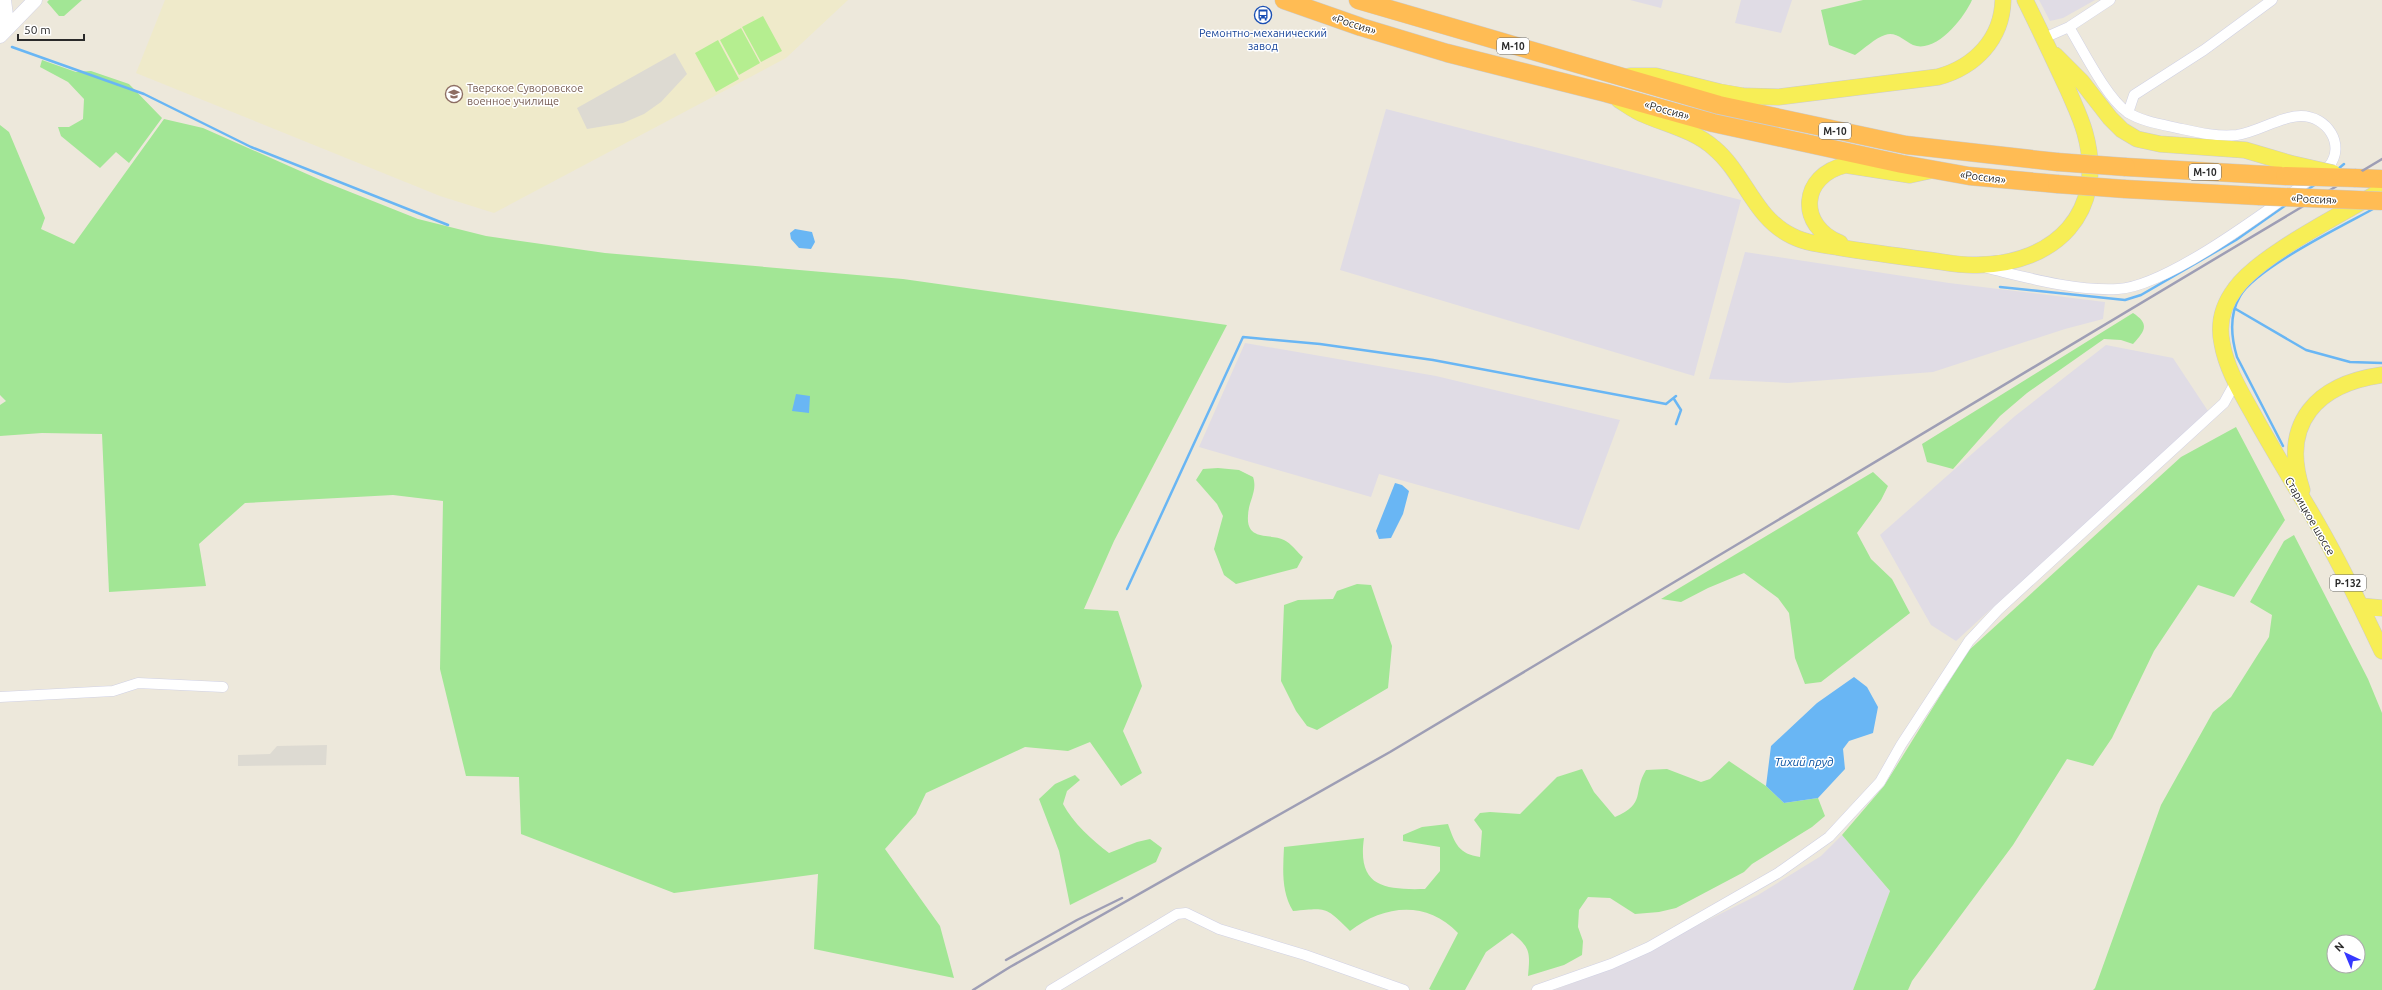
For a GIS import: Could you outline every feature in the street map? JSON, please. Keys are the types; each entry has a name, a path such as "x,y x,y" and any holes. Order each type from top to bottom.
{"highway":[{"name":"«Россия»","path":"1284,0 1361,27 1447,53 1606,93 1713,123 1934,170 2057,184 2125,189 2341,200 2382,200"},
{"name":"«Россия»","path":"1358,0 1719,105 1838,132 1906,145 2057,162 2126,167 2287,169 2356,178 2382,179"}],"main road":[{"path":"1618,76 1656,76 1720,92 1778,97 1938,77 1961,69 1983,50 2000,24 2003,0"},
{"path":"1606,93 1643,115 1687,132 1710,144 1732,166 1761,211 1775,225 1792,236 1807,242 1866,252 1976,265 2010,262 2046,250 2068,231 2084,203 2090,178 2090,166 2085,133 2047,45 2025,0"},
{"path":"2047,45 2082,82 2110,118 2122,130 2137,139 2160,144 2245,150 2287,169"},
{"path":"1866,252 1833,240 1819,230 1812,219 1810,206 1812,191 1817,180 1829,170 1846,165 1910,175 1934,170"},
{"name":"Старицкое шоссе","path":"2382,190 2281,250 2245,276 2234,289 2224,311 2220,331 2224,353 2235,383 2282,467 2310,511 2361,606 2382,651"},
{"path":"2341,200 2382,206"},
{"path":"2310,511 2298,476 2295,453 2299,434 2308,413 2324,395 2342,384 2382,375"},
{"path":"2361,606 2382,608"}],"street":[{"path":"2,34 6,12 4,0"},
{"path":"2,34 35,0"},
{"path":"2047,45 2069,27 2110,0"},
{"path":"2128,112 2134,95 2204,50 2272,0"},
{"path":"1976,265 2054,283 2119,289 2136,286 2150,281 2219,242 2329,166 2336,153 2335,141 2328,129 2319,121 2308,117 2296,116 2253,131 2226,136 2177,128 2128,112 2113,98 2069,27"},
{"path":"1537,990 1611,964 1650,947 1778,873 1829,837 1880,782 1901,745 1969,641 1998,610 2224,403 2235,383"},
{"path":"0,697 113,691 138,683 223,687"},
{"path":"1051,990 1178,914 1186,913 1219,929 1305,955 1404,990"}],"shaded area":[{"name":"Тверское Суворовское военное училище","path":"165,0 848,0 786,58 494,213 440,196 136,73"},
{"path":"1630,0 1663,0 1661,8"},
{"path":"1741,0 1792,0 1781,33 1735,23"},
{"path":"2039,0 2095,0 2063,18 2050,21"},
{"path":"675,53 687,74 661,102 644,114 623,123 587,129 577,108"},
{"path":"1386,109 1741,200 1694,376 1340,270"},
{"path":"1745,252 1949,283 2105,302 2103,319 2065,329 1933,372 1788,383 1709,379"},
{"path":"1245,343 1436,376 1620,420 1579,530 1379,474 1371,497 1199,447"},
{"path":"2106,345 2173,358 2208,411 1956,641 1931,625 1880,535 2015,416"},
{"path":"327,745 326,765 238,766 238,755 270,754 277,746"},
{"path":"1842,835 1890,891 1853,990 1555,990 1612,968 1758,895 1821,856"}],"green space":[{"path":"49,0 82,0 64,16 59,16 47,2"},
{"path":"1863,0 1972,0 1956,25 1948,33 1931,44 1922,46 1913,45 1896,35 1889,34 1877,39 1855,55 1829,45 1821,10"},
{"path":"763,16 782,51 761,62 742,27"},
{"path":"741,28 760,63 739,75 720,40"},
{"path":"718,40 739,79 716,92 695,53"},
{"path":"42,60 76,72 91,71 129,84 162,118 129,163 116,152 100,168 61,136 58,127 69,127 83,119 84,99 68,82 40,67"},
{"path":"164,119 203,128 325,182 418,219 486,236 605,253 903,279 1227,325 1114,541 1084,609 1118,611 1142,686 1123,731 1142,773 1121,786 1090,742 1068,751 1025,747 926,793 916,814 885,849 940,926 954,978 814,949 818,874 674,893 521,834 519,777 466,776 440,669 443,501 393,495 245,503 199,544 206,586 109,592 102,434 42,433 0,436 0,405 6,401 0,395 0,125 9,132 45,218 41,229 74,244"},
{"path":"2133,313 2142,321 2144,328 2133,344 2121,340 2104,339 2027,393 2000,416 1953,469 1927,462 1922,444"},
{"path":"2236,427 2285,520 2234,597 2198,585 2154,651 2112,738 2093,766 2067,759 2013,845 1912,981 1908,990 1853,990 1890,891 1842,835 1884,786 1968,651 2181,457"},
{"path":"1218,468 1239,470 1253,477 1254,492 1248,511 1248,524 1251,530 1255,533 1279,538 1289,543 1303,557 1297,568 1236,584 1224,575 1214,549 1223,516 1217,504 1196,480 1203,469"},
{"path":"1873,472 1888,486 1881,500 1857,533 1871,559 1892,579 1910,613 1821,682 1805,684 1795,658 1789,613 1778,598 1744,573 1708,588 1681,602 1661,599"},
{"path":"2294,535 2368,679 2382,713 2382,990 2093,990 2161,805 2213,712 2231,697 2269,637 2272,615 2250,602 2284,541"},
{"path":"1357,584 1371,585 1392,646 1388,688 1317,730 1307,726 1296,711 1281,681 1284,605 1298,600 1333,599 1337,591"},
{"path":"1729,761 1766,786 1784,803 1818,798 1825,816 1812,827 1752,864 1744,872 1676,908 1659,912 1635,914 1610,898 1588,897 1579,910 1578,927 1583,941 1582,955 1564,965 1528,976 1528,952 1523,943 1512,933 1486,952 1465,990 1431,990 1429,989 1458,933 1446,922 1432,915 1419,911 1405,910 1377,916 1363,922 1350,931 1325,910 1313,909 1293,911 1286,896 1283,863 1284,847 1364,838 1363,854 1365,867 1369,876 1376,882 1397,888 1425,889 1440,871 1440,847 1403,841 1403,835 1422,827 1448,824 1453,837 1462,851 1473,856 1480,857 1482,831 1474,820 1480,813 1490,812 1520,814 1557,777 1582,769 1594,792 1615,817 1625,812 1635,802 1646,770 1667,769 1701,782 1710,779"},
{"path":"1075,775 1080,780 1067,791 1063,804 1077,824 1096,843 1109,853 1137,842 1150,839 1162,848 1156,862 1070,905 1059,851 1039,799 1055,784"}],"water":[{"path":"795,229 812,232 815,242 811,249 799,248 791,239 790,233"},
{"path":"796,394 810,396 809,413 792,411"},
{"path":"1395,483 1402,485 1409,491 1403,514 1391,538 1379,539 1376,531"},
{"name":"Тихий пруд","path":"1854,677 1867,687 1878,707 1873,733 1849,741 1843,749 1845,769 1818,798 1784,803 1766,786 1771,746 1817,703"}],"waterway":[{"path":"12,47 144,94 251,147 448,225"},
{"path":"2338,169 2344,164"},
{"path":"2307,190 2316,184"},
{"path":"2000,287 2125,300 2141,295 2236,240 2286,205"},
{"path":"2283,446 2237,357 2232,334 2236,303 2249,285 2282,260 2375,208"},
{"path":"2234,308 2306,350 2350,362 2382,363"},
{"path":"1127,589 1243,337 1320,344 1433,360 1666,404 1676,396"},
{"path":"1674,399 1681,410 1676,424"}],"railway":[{"path":"973,990 1010,967 1390,752 2382,159"},
{"path":"1006,960 1077,920 1122,898"}],"place":[{"name":"Ремонтно-механический завод","path":"1263,15"},
{"name":"Тверское Суворовское военное училище","path":"454,94"}]}
